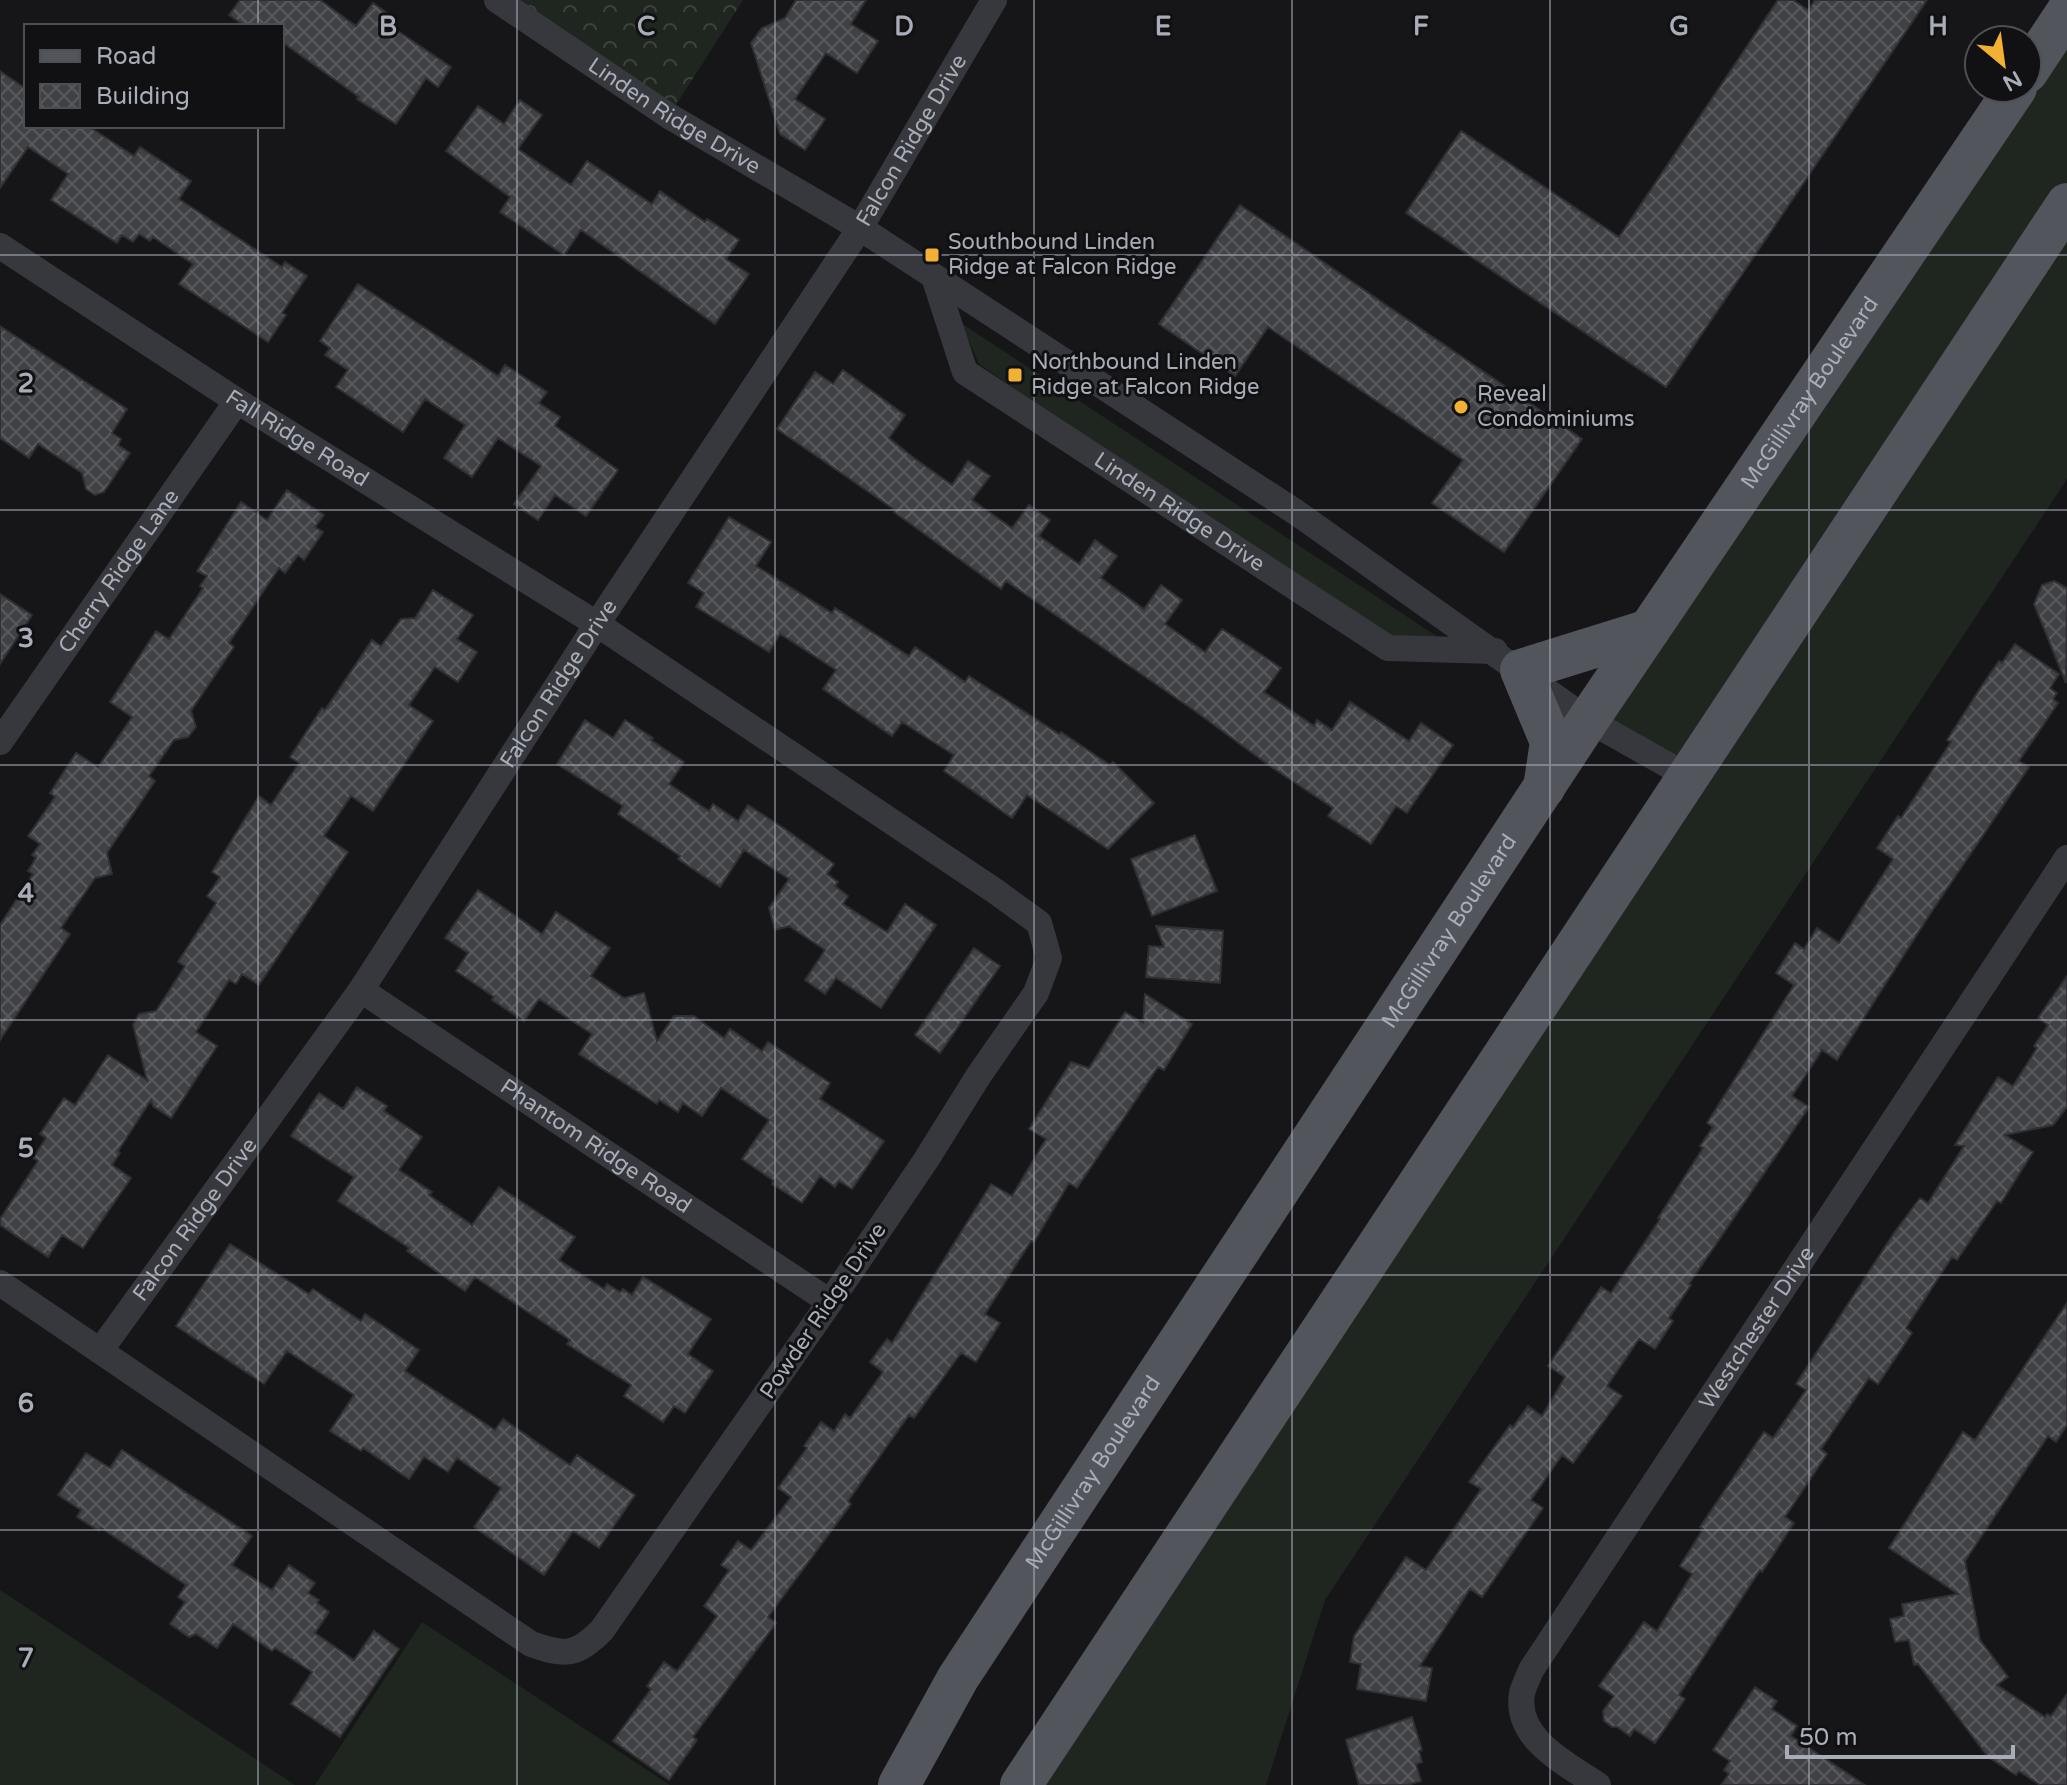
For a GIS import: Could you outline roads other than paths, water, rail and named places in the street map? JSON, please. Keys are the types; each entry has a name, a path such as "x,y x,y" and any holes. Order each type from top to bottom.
{"main road":[{"path":"2043,48 2067,12"},
{"name":"McGillivray Boulevard","path":"899,1785 958,1678 1588,720 2005,104"},
{"path":"1021,1785 2067,204"},
{"path":"1543,789 1551,742 1508,660 1649,630"}],"street":[{"name":"Linden Ridge Drive","path":"497,0 669,116 860,228 1297,513 1508,660 1588,720 1689,777"},
{"name":"Falcon Ridge Drive","path":"100,1351 361,990 597,624 860,228 994,0"},
{"name":"Fall Ridge Road","path":"0,246 237,401 597,624"},
{"name":"Linden Ridge Drive","path":"934,277 965,372 1388,648 1508,660"},
{"name":"Cherry Ridge Lane","path":"0,742 237,401"},
{"name":"Powder Ridge Drive","path":"0,1283 531,1644 558,1654 584,1648 602,1630 926,1160 979,1075 1036,993 1049,958 1039,923 597,624"},
{"name":"Westchester Drive","path":"1598,1785 1545,1750 1531,1731 1522,1713 1522,1694 1531,1670 2067,858"},
{"name":"Phantom Ridge Road","path":"361,990 830,1302"}],"place":[{"name":"Southbound Linden Ridge at Falcon Ridge","path":"932,255"},
{"name":"Northbound Linden Ridge at Falcon Ridge","path":"1015,375"},
{"name":"Reveal Condominiums","path":"1461,407"}]}
